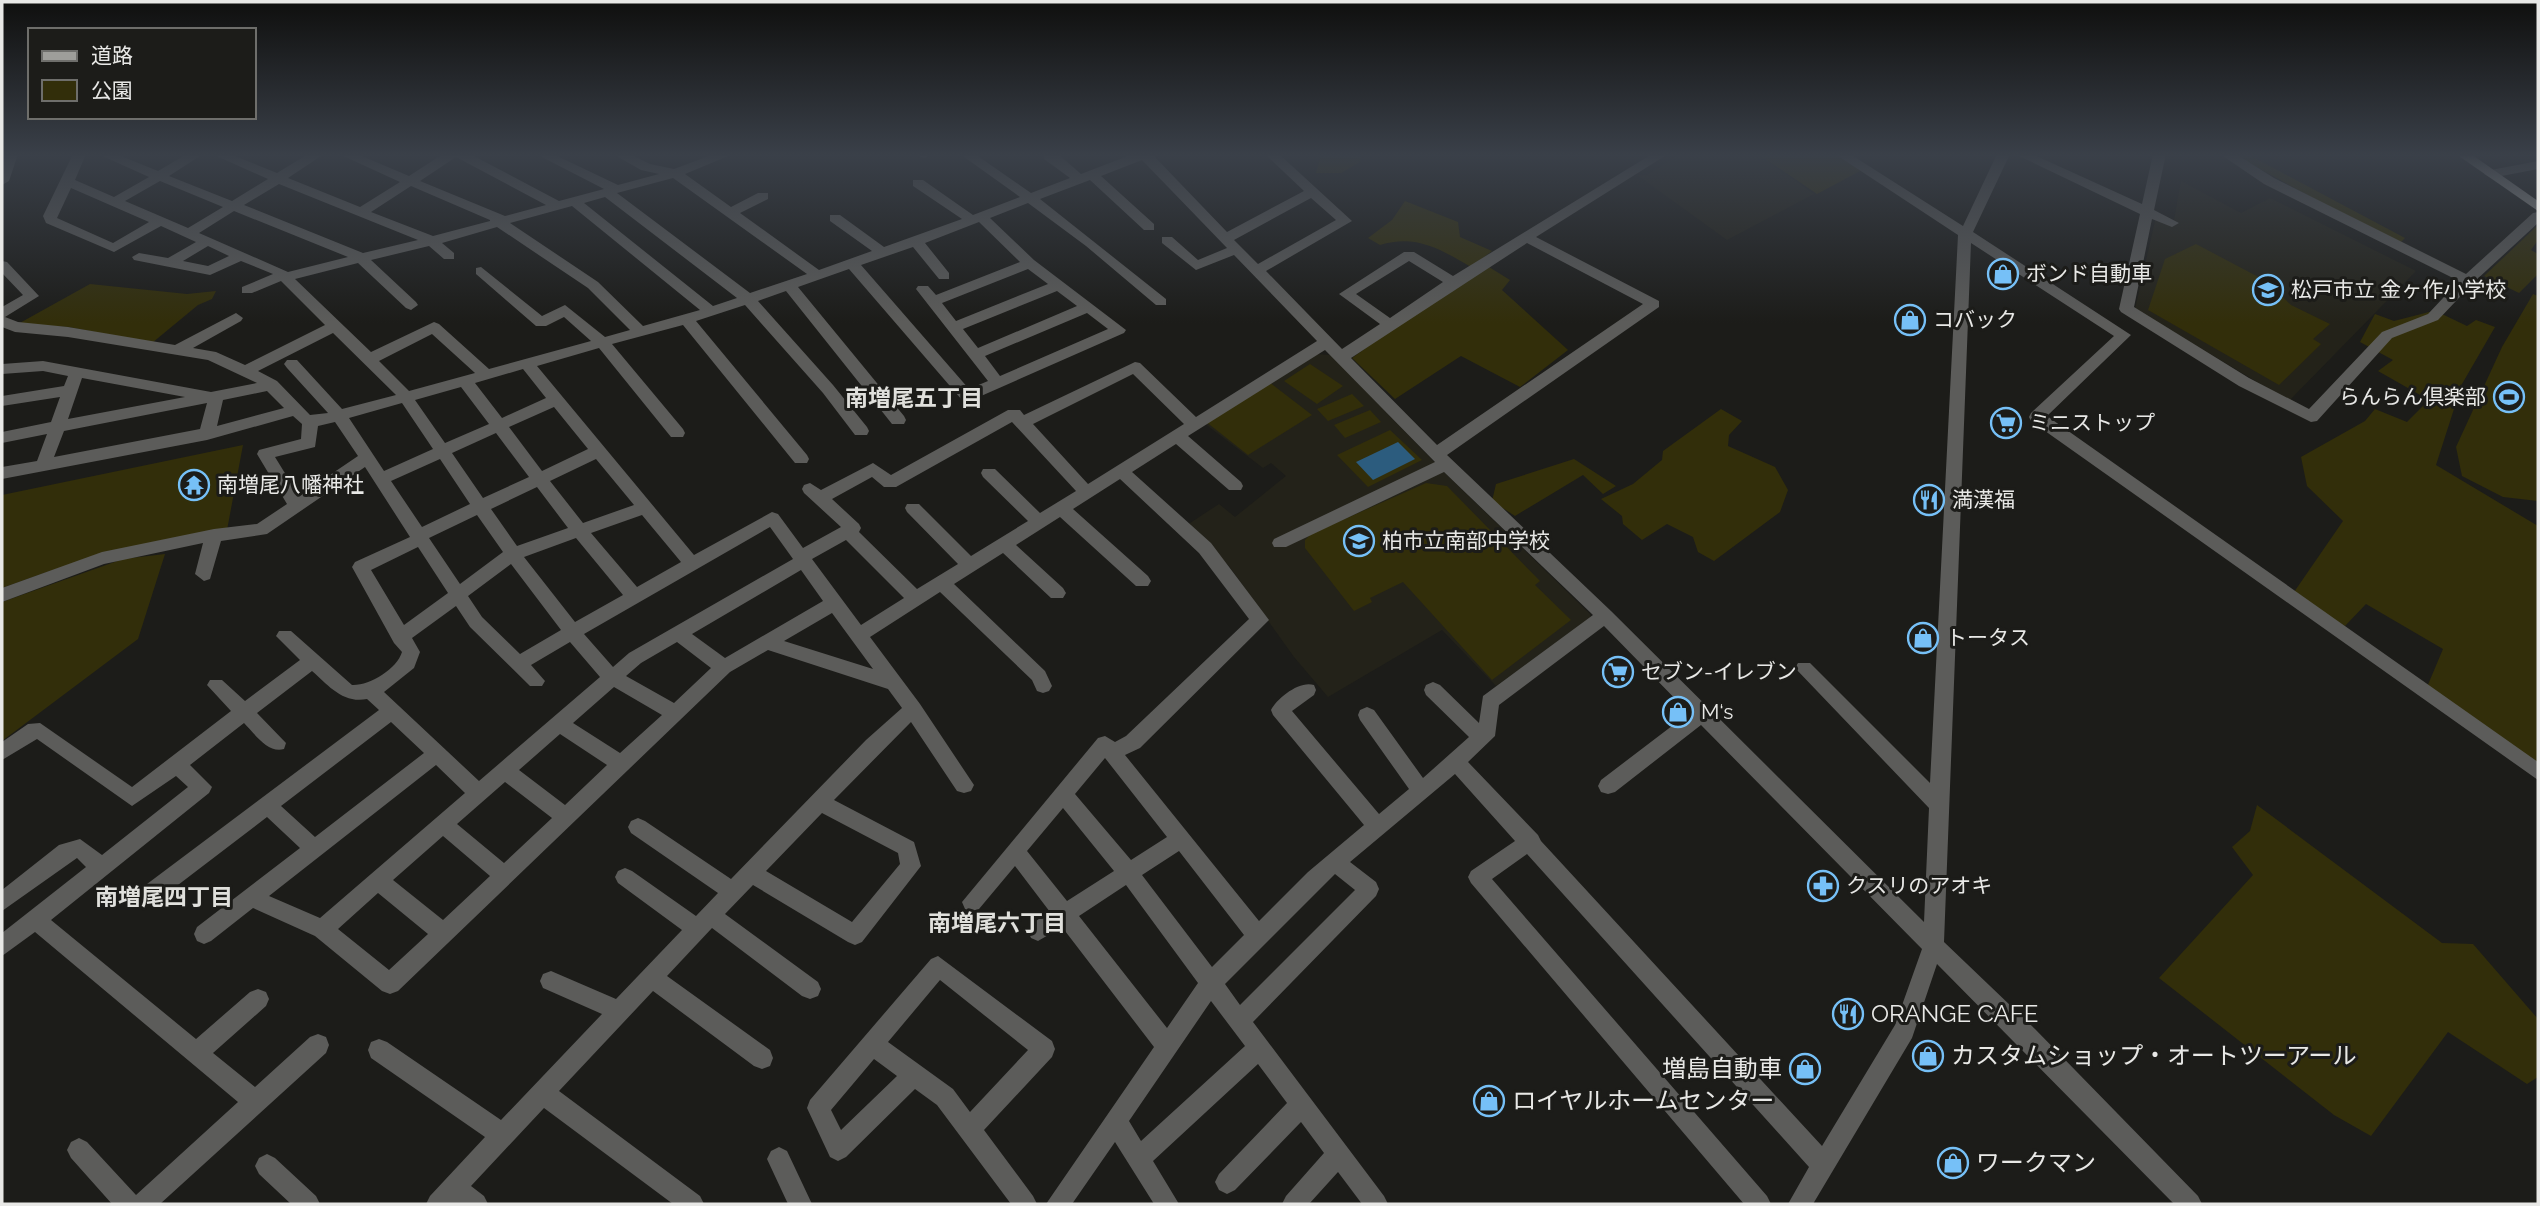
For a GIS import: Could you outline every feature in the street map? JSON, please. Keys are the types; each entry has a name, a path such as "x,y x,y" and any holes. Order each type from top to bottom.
{"street":[{"path":"53,210 51,220 114,248 160,221"},
{"path":"135,210 241,255 283,276 402,392 513,554 594,661 613,678 675,713"},
{"path":"190,233 226,210"},
{"path":"244,210 360,257 411,305"},
{"path":"476,210 498,220 568,269 628,315 640,332"},
{"path":"247,290 283,276 432,240 536,210"},
{"path":"586,210 711,312"},
{"path":"635,210 748,299 861,431"},
{"path":"729,210 816,274"},
{"path":"852,263 967,396 1119,330 963,210"},
{"path":"6,328 68,332 211,356 272,385 310,422 340,418 711,312 996,210"},
{"path":"1048,210 1120,265 1161,302"},
{"path":"1128,210 1149,227"},
{"path":"1199,210 1441,459 1605,616 2027,1037 2190,1204"},
{"path":"1167,240 1196,265 1284,210"},
{"path":"1259,270 1345,221 1334,210"},
{"path":"1343,356 1453,282 1572,210"},
{"path":"1927,210 2124,335 2036,417 2538,772"},
{"path":"1800,1204 1904,1030 1933,946 1955,376 1965,235 1977,210"},
{"path":"2143,210 2172,223"},
{"path":"2328,210 2468,280"},
{"path":"363,211 432,240 449,257"},
{"path":"2147,212 2126,309 2244,382 2311,417 2387,335 2433,317 2468,280 2538,216"},
{"path":"835,218 882,252"},
{"path":"1280,544 1441,459 1654,304 1528,238"},
{"path":"170,263 207,241"},
{"path":"916,241 944,276"},
{"path":"139,257 210,271 241,255"},
{"path":"1389,324 1346,294 1409,255 1453,282"},
{"path":"932,302 1030,263"},
{"path":"2,265 32,296 2,313"},
{"path":"481,271 541,323 565,310 603,343 677,433"},
{"path":"788,284 898,420"},
{"path":"953,328 1058,285"},
{"path":"923,289 998,383"},
{"path":"974,355 1088,307"},
{"path":"2120,333 2138,316"},
{"path":"178,350 236,318"},
{"path":"685,319 801,459"},
{"path":"246,371 335,326"},
{"path":"368,360 434,327 487,375"},
{"path":"858,635 1327,342"},
{"path":"292,364 340,418 476,622 536,681"},
{"path":"528,365 692,564"},
{"path":"2,369 43,366 205,393 210,397"},
{"path":"1022,423 1135,367 1194,424"},
{"path":"43,466 77,372"},
{"path":"465,381 579,531 635,597"},
{"path":"2,437 272,385"},
{"path":"2,401 70,390"},
{"path":"207,434 210,397"},
{"path":"381,479 555,400"},
{"path":"2,473 207,434 296,410"},
{"path":"322,929 635,658 853,528 815,494 873,469 890,483 1014,414 1086,492"},
{"path":"296,506 265,454 309,443 310,422"},
{"path":"1177,435 1235,486"},
{"path":"285,636 347,691 362,694 370,690 408,663 411,652 400,638 361,568 598,451"},
{"path":"2,595 102,558 214,535 261,530 367,458"},
{"path":"1112,753 1133,742 1260,620 1205,548 1120,470"},
{"path":"989,473 1039,522"},
{"path":"400,638 513,554 644,508"},
{"path":"913,508 970,566"},
{"path":"1061,508 1142,581"},
{"path":"519,663 772,518 913,709 964,785"},
{"path":"848,531 916,599"},
{"path":"204,574 214,535"},
{"path":"1004,544 1058,593"},
{"path":"942,583 1039,676 1043,686"},
{"path":"250,898 286,911 322,929 390,985 724,667 835,601"},
{"path":"1058,1204 1117,1124 1210,984 1334,861 1456,762 1491,726 1490,701 1605,616"},
{"path":"678,634 724,667"},
{"path":"766,642 894,683"},
{"path":"2,752 26,735 40,731 132,798 247,712 310,660"},
{"path":"1804,668 1938,804"},
{"path":"216,685 277,743"},
{"path":"370,690 480,794"},
{"path":"1307,690 1280,710 1376,825"},
{"path":"1433,690 1480,736"},
{"path":"476,1204 446,1196 651,977 913,709"},
{"path":"149,894 391,712"},
{"path":"1608,786 1702,714"},
{"path":"1367,715 1421,789"},
{"path":"560,724 621,764"},
{"path":"972,902 1105,744 1258,936"},
{"path":"204,934 438,752"},
{"path":"1456,762 1531,841 1824,1166"},
{"path":"2,946 202,787 177,765"},
{"path":"506,772 566,817"},
{"path":"1063,794 1128,872 1376,1204"},
{"path":"751,873 855,935 911,866 906,848 820,802"},
{"path":"267,805 313,848"},
{"path":"444,825 505,876"},
{"path":"638,827 733,892"},
{"path":"1038,931 1181,839"},
{"path":"1531,841 1478,877 1759,1204"},
{"path":"2,902 66,851 80,848 101,867"},
{"path":"1016,852 1167,1046"},
{"path":"1238,1021 1368,889 1334,861"},
{"path":"625,877 704,922 810,989"},
{"path":"378,881 444,933"},
{"path":"36,920 255,1102"},
{"path":"913,1076 838,1149 818,1108 938,966 1044,1049 969,1130"},
{"path":"651,977 762,1058"},
{"path":"551,981 620,1011"},
{"path":"196,1053 258,999"},
{"path":"872,1044 945,1097 1026,1204"},
{"path":"143,1204 318,1045"},
{"path":"1139,1159 1259,1048"},
{"path":"379,1050 504,1136"},
{"path":"544,1094 691,1204"},
{"path":"1227,1182 1301,1105"},
{"path":"1117,1124 1167,1204"},
{"path":"79,1150 128,1204"},
{"path":"1294,1204 1338,1154"},
{"path":"779,1159 800,1204"},
{"path":"267,1166 308,1204"}],"shaded area":[{"path":"1686,210 1783,210 1727,240"},
{"name":"松戸市立 金ヶ作小学校","path":"2176,210 2236,210 2241,213 2246,210 2295,210 2416,271 2289,401 2135,309 2157,212 2174,220"},
{"name":"柏市立南部中学校","path":"1315,354 1331,355 1442,470 1590,614 1591,620 1496,686 1442,630 1328,697 1294,657 1229,566 1187,525 1219,504 1235,517 1286,476 1271,463 1263,468 1204,423"}],"green space":[{"path":"1399,210 1428,210 1458,222 1460,237 1492,251 1471,267 1427,245 1405,241 1380,245 1368,238 1392,220"},
{"path":"2335,210 2353,210 2405,238 2398,245"},
{"path":"2538,225 2538,240 2531,250 2538,254 2538,274 2519,293 2484,276"},
{"path":"2196,244 2266,281 2291,305 2330,324 2313,339 2321,344 2279,385 2148,310 2165,259"},
{"path":"1489,267 1510,280 1502,290 1568,350 1520,387 1461,356 1395,399 1352,358 1406,319"},
{"path":"90,284 187,294 216,291 212,299 198,305 152,343 69,327 18,324"},
{"name":"らんらん倶楽部","path":"2533,294 2538,296 2538,501 2503,497 2462,476 2456,447 2502,347"},
{"path":"2429,312 2444,315 2467,326 2476,320 2495,327 2462,384 2436,465 2538,526 2538,764 2427,687 2443,649 2366,604 2345,626 2292,595 2343,521 2307,486 2301,457 2365,421 2375,409 2407,422 2429,400 2378,371 2393,360 2360,342 2375,314 2394,321"},
{"path":"1310,364 1343,386 1317,404 1284,381"},
{"path":"1269,382 1312,415 1248,455 1205,421"},
{"path":"1352,394 1364,406 1328,421 1317,409"},
{"path":"1721,409 1742,421 1729,435 1728,446 1775,467 1788,490 1780,512 1714,561 1698,552 1693,537 1667,524 1642,540 1623,524 1622,516 1601,499 1633,484 1662,460 1663,451"},
{"path":"1370,410 1381,422 1345,438 1334,425"},
{"path":"1390,430 1422,460 1368,487 1337,455"},
{"path":"243,445 227,530 47,572 2,588 2,495"},
{"path":"1574,459 1616,486 1603,494 1583,475 1515,516 1492,501 1496,484"},
{"path":"1426,483 1447,486 1540,581 1535,585 1571,620 1492,680 1403,582 1370,598 1372,602 1354,611 1305,548 1305,540 1311,534"},
{"path":"165,554 138,639 2,741 2,602 123,559"},
{"path":"2257,805 2442,943 2473,944 2538,1019 2538,1077 2527,1084 2448,1032 2371,1136 2334,1115 2159,978 2253,875 2232,847 2250,831"}],"water":[{"path":"1398,442 1415,459 1373,480 1356,462"}],"place":[{"name":"ボンド自動車","path":"2003,274"},
{"name":"松戸市立 金ヶ作小学校","path":"2268,290"},
{"name":"コバック","path":"1910,320"},
{"name":"らんらん倶楽部","path":"2509,397"},
{"name":"ミニストップ","path":"2006,423"},
{"name":"南増尾八幡神社","path":"194,485"},
{"name":"満漢福","path":"1929,500"},
{"name":"柏市立南部中学校","path":"1359,541"},
{"name":"トータス","path":"1923,638"},
{"name":"セブン-イレブン","path":"1618,672"},
{"name":"M‘s","path":"1678,712"},
{"name":"クスリのアオキ","path":"1823,886"},
{"name":"ORANGE CAFE","path":"1848,1014"},
{"name":"カスタムショップ・オートツーアール","path":"1928,1056"},
{"name":"増島自動車","path":"1805,1069"},
{"name":"ロイヤルホームセンター","path":"1489,1101"},
{"name":"ワークマン","path":"1953,1163"}],"district":[{"name":"南増尾五丁目","path":"914,398"},
{"name":"南増尾四丁目","path":"164,897"},
{"name":"南増尾六丁目","path":"997,923"}]}
